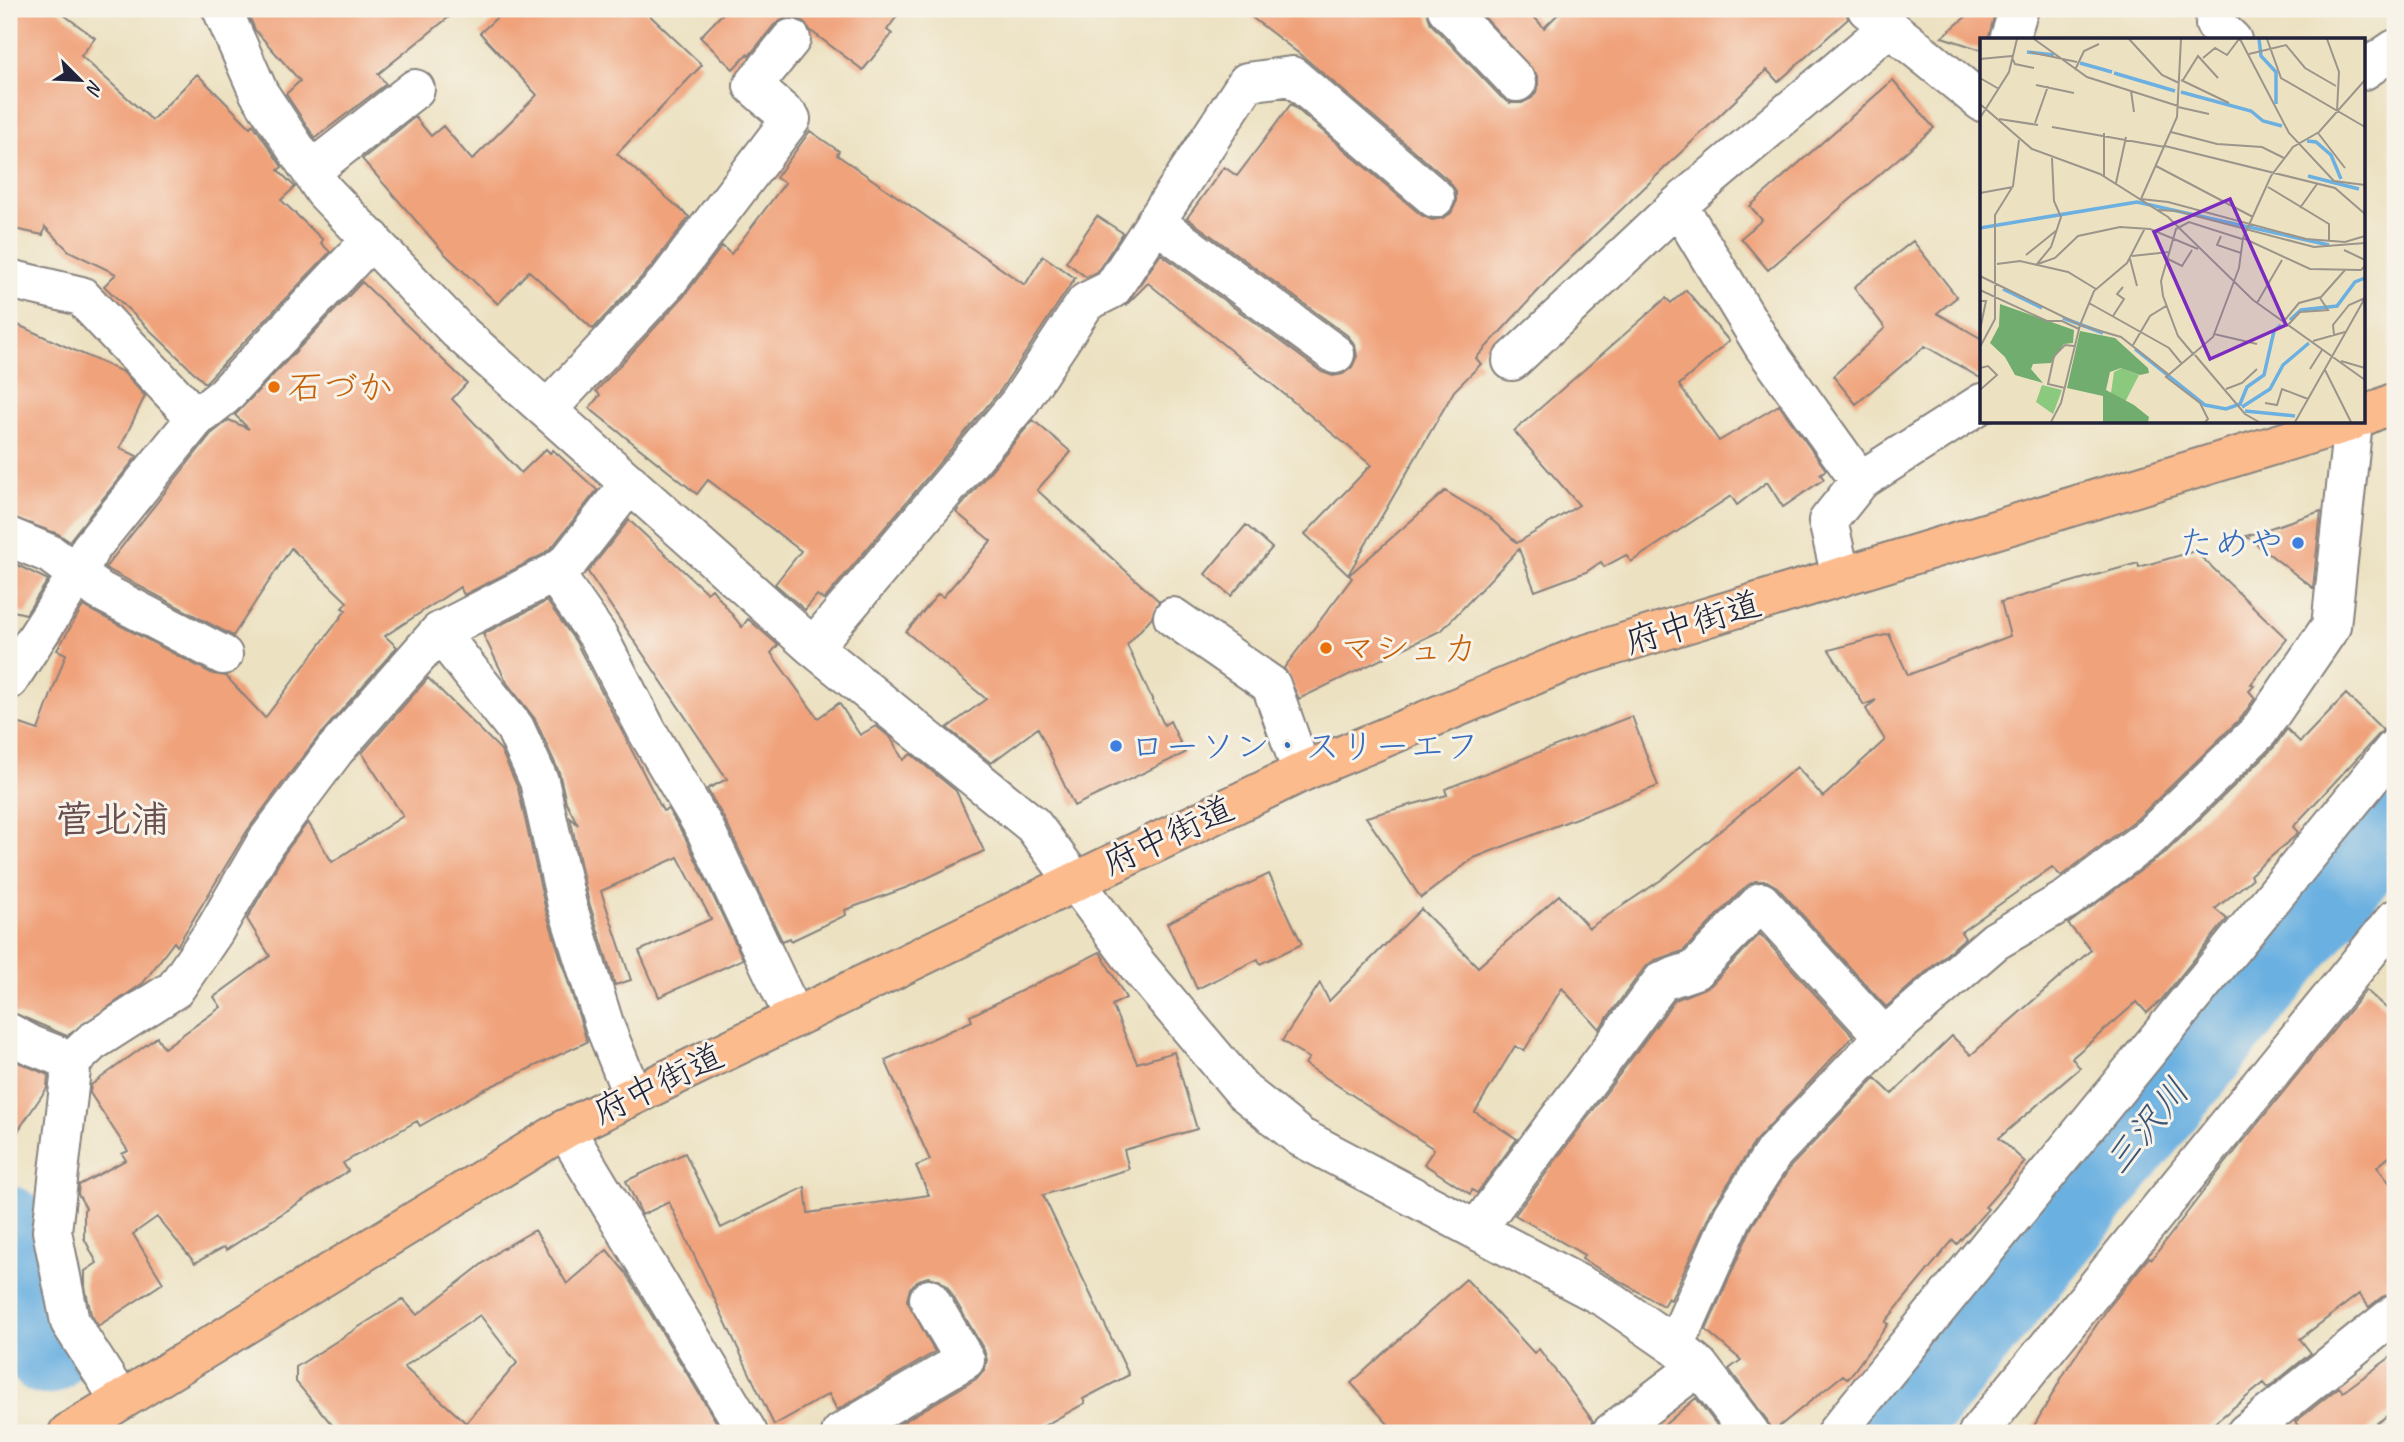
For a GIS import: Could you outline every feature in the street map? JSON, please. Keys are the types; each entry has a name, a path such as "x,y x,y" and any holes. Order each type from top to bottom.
{"main road":[{"path":"2366,415 2395,402"},
{"name":"府中街道","path":"77,1430 120,1400 565,1129 632,1094 1302,772 1580,656 2345,424"}],"street":[{"path":"1447,9 1517,82"},
{"path":"2010,38 2019,9"},
{"path":"231,13 259,93 324,191 457,330 813,647 1032,825 1138,966 1244,1092 1300,1138 1607,1299 1687,1356 1750,1433"},
{"path":"1513,361 1878,18 1980,101"},
{"path":"547,410 668,281 791,119 753,86 791,39"},
{"path":"2366,69 2395,49"},
{"path":"813,647 1018,403 1086,302 1112,289 1247,82 1292,76 1435,198"},
{"path":"312,170 415,89"},
{"path":"1678,205 1764,347 1860,481"},
{"path":"1155,222 1335,354"},
{"path":"9,680 77,575 90,549 196,418 224,396 372,239"},
{"path":"9,279 81,296 196,418"},
{"path":"1841,577 1828,521 1860,481 1980,404"},
{"path":"1611,1433 1687,1356 1733,1216 1774,1152 1884,1037 1995,942 2067,899 2151,836 2259,732 2331,626 2352,424"},
{"path":"120,1400 70,1322 52,1231 61,1131 72,1061 92,1042 175,989 215,930 266,842 335,750 439,632 554,573 569,561 630,483"},
{"path":"9,537 50,554 100,591 223,655"},
{"path":"554,573 598,636 647,731 705,829 794,1017"},
{"path":"1173,617 1271,685 1302,772"},
{"path":"439,632 515,728 538,781 567,905 605,1027 632,1094"},
{"path":"1836,1433 2395,748"},
{"path":"1475,1230 1662,981 1695,970 1761,902 1884,1037"},
{"path":"1978,1433 2395,919"},
{"path":"9,1033 72,1061"},
{"path":"565,1129 748,1433"},
{"path":"841,1433 965,1360 929,1299"},
{"path":"2246,1433 2395,1314"}],"building":[{"path":"9,9 56,9 95,38 81,56 152,120 197,74 250,127 253,124 282,167 278,170 295,187 281,200 323,240 321,243 330,252 205,383 104,286 116,274 69,251 45,227 43,235 9,228"},
{"path":"246,9 459,9 378,74 386,84 315,138 286,94 300,81 255,30"},
{"path":"506,9 643,9 702,65 617,154 689,217 651,267 593,329 529,271 498,304 445,254 362,159 415,117 431,136 443,126 472,160 537,95 480,33"},
{"path":"727,9 902,9 887,30 892,34 863,70 811,31 804,22 790,15 774,25 749,56 747,54 733,69 700,37"},
{"path":"1241,9 1426,9 1431,24 1501,97 1510,103 1522,103 1532,98 1538,89 1538,76 1477,9 1527,9 1544,28 1563,9 1846,9 1848,19 1778,82 1767,70 1552,276 1476,358 1481,364 1454,391 1348,575 1305,534 1371,465 1148,283 1125,306 1161,254 1322,372 1333,376 1343,374 1352,367 1357,356 1355,345 1348,336 1187,218 1224,167 1237,176 1291,104 1421,215 1432,220 1451,213 1456,203 1456,191 1449,181 1306,59"},
{"path":"1975,9 1996,9 1989,38 1980,38 1980,49 1942,37"},
{"path":"1893,80 1934,128 1768,270 1741,238 1762,220 1750,206"},
{"path":"810,131 839,151 837,155 1025,285 1043,256 1075,278 1000,391 824,600 817,595 805,610 775,584 801,551 708,480 697,494 589,408 600,395 596,391 684,296 722,246 731,254 785,183 776,178"},
{"path":"1097,216 1123,233 1097,272 1086,277 1066,262"},
{"path":"1913,241 1957,297 1937,313 1980,338 1980,378 1925,346 1856,404 1833,376 1885,328 1854,287"},
{"path":"362,282 467,383 452,399 521,473 546,449 550,453 553,450 597,490 553,546 542,555 464,595 460,587 385,636 397,647 319,736 284,781 247,831 177,946 174,942 143,983 67,1036 9,1011 9,720 38,730 66,654 57,650 83,606 213,674 226,676 265,718 346,610 342,608 347,602 291,548 233,636 105,568 211,434 229,420 249,429 235,415"},
{"path":"1686,290 1729,341 1679,385 1719,441 1779,405 1826,470 1820,474 1824,479 1783,507 1767,482 1737,505 1731,496 1631,562 1626,555 1604,567 1601,562 1586,572 1535,591 1519,549 1442,630 1299,699 1284,668 1352,578 1349,575 1445,491 1490,518 1517,543 1579,505 1514,431 1666,298 1671,303"},
{"path":"9,321 123,372 145,396 120,448 137,456 69,541 58,534 9,516"},
{"path":"1033,420 1071,452 1037,490 1159,601 1152,617 1127,645 1164,725 1170,721 1185,753 1074,806 1038,728 991,763 947,728 986,699 906,632 938,594 943,597 991,541 956,512"},
{"path":"2321,511 2313,588 2246,536"},
{"path":"629,520 707,593 712,589 742,627 748,619 778,645 771,653 818,718 839,703 860,735 876,726 891,738 903,760 911,754 956,791 984,851 908,887 845,910 846,915 791,941 790,938 782,941 725,820 707,789 727,779 588,572"},
{"path":"1246,525 1272,548 1231,596 1205,574"},
{"path":"2195,551 2287,639 2251,684 2254,686 2249,691 2255,698 2242,717 2137,819 2061,876 2052,867 1961,932 1965,938 1886,1007 1777,887 1767,881 1755,881 1745,887 1683,951 1655,960 1645,967 1599,1029 1562,988 1524,1051 1515,1046 1475,1112 1517,1139 1477,1193 1472,1190 1470,1194 1424,1164 1434,1149 1305,1064 1309,1058 1282,1041 1320,983 1329,1001 1421,909 1478,967 1559,895 1589,928 1661,880 1797,767 1823,797 1885,740 1866,709 1876,700 1864,705 1829,650 1889,634 1908,675 2010,636 2001,602 2138,563 2139,567"},
{"path":"9,561 48,580 26,614 9,610"},
{"path":"547,601 576,642 663,811 668,809 686,839 743,959 659,997 639,951 711,919 678,857 601,891 631,980 615,985 588,899 570,817 578,825 566,802 559,772 535,719 507,683 483,634"},
{"path":"428,678 501,750 518,788 546,911 587,1042 483,1090 420,1126 417,1121 343,1163 348,1171 226,1250 224,1247 195,1263 157,1217 133,1234 163,1283 98,1326 91,1314 85,1287 85,1271 97,1263 84,1238 86,1208 78,1194 79,1185 126,1160 122,1154 128,1151 90,1093 91,1085 157,1037 164,1048 221,1007 214,997 270,956 247,919 284,854 308,822 332,862 403,816 362,753"},
{"path":"2346,694 2383,730 2293,827 2298,832 2295,836 2250,875 2252,879 2215,909 2227,919 2162,999 2147,1013 2137,1002 2072,1058 2080,1068 1999,1138 2025,1162 1985,1207 1988,1209 1957,1244 1953,1240 1885,1322 1888,1324 1848,1379 1843,1375 1771,1433 1767,1420 1729,1369 1741,1360 1706,1330 1752,1226 1791,1166 1875,1078 1892,1094 1952,1036 1971,1055 2091,950 2068,924 2166,852 2274,747 2287,729 2300,742"},
{"path":"1632,716 1658,786 1474,858 1421,898 1366,817 1447,795 1445,789"},
{"path":"1269,874 1302,944 1260,964 1258,959 1197,989 1167,923"},
{"path":"1760,934 1853,1036 1756,1140 1713,1207 1671,1300 1668,1298 1663,1306 1582,1259 1584,1255 1515,1215 1675,1000 1710,986"},
{"path":"1100,952 1126,998 1112,1005 1137,1063 1174,1052 1197,1129 1124,1150 1129,1169 1043,1195 1129,1375 1083,1399 1085,1403 1031,1433 884,1433 976,1379 984,1370 987,1360 984,1350 948,1288 939,1280 928,1277 919,1280 910,1288 907,1300 935,1352 837,1410 829,1394 774,1425 669,1202 642,1215 626,1181 685,1153 721,1228 805,1187 808,1213 929,1195 916,1166 930,1160 885,1060 972,1021 970,1016"},
{"path":"2366,990 2395,1016 2395,1152 2377,1167 2395,1190 2395,1293 2382,1297 2369,1307 2359,1294 2300,1339 2311,1353 2268,1388 2264,1383 2202,1433 2030,1433 2068,1367 2108,1308 2149,1257 2152,1259 2215,1176"},
{"path":"9,1058 48,1075 47,1088 9,1144"},
{"path":"535,1230 567,1284 607,1250 626,1273 723,1433 339,1433 296,1382 296,1367 403,1299 417,1315 500,1250","holes":["480,1315 517,1363 466,1423 404,1367"]},
{"path":"1466,1279 1534,1353 1539,1349 1593,1421 1590,1433 1396,1433 1351,1383"},
{"path":"2395,1354 2395,1410 2363,1433 2304,1433 2295,1422 2339,1387 2343,1392"},
{"path":"1696,1398 1723,1433 1655,1433"}],"waterway":[{"name":"三沢川","path":"1896,1433 2395,818"},
{"path":"9,1226 26,1255 36,1288 46,1355"}],"place":[{"name":"石づか","path":"274,387"},
{"name":"ためや","path":"2298,543"},
{"name":"マシュカ","path":"1326,648"},
{"name":"ローソン・スリーエフ","path":"1116,746"}],"district":[{"name":"菅北浦","path":"112,819"}]}
